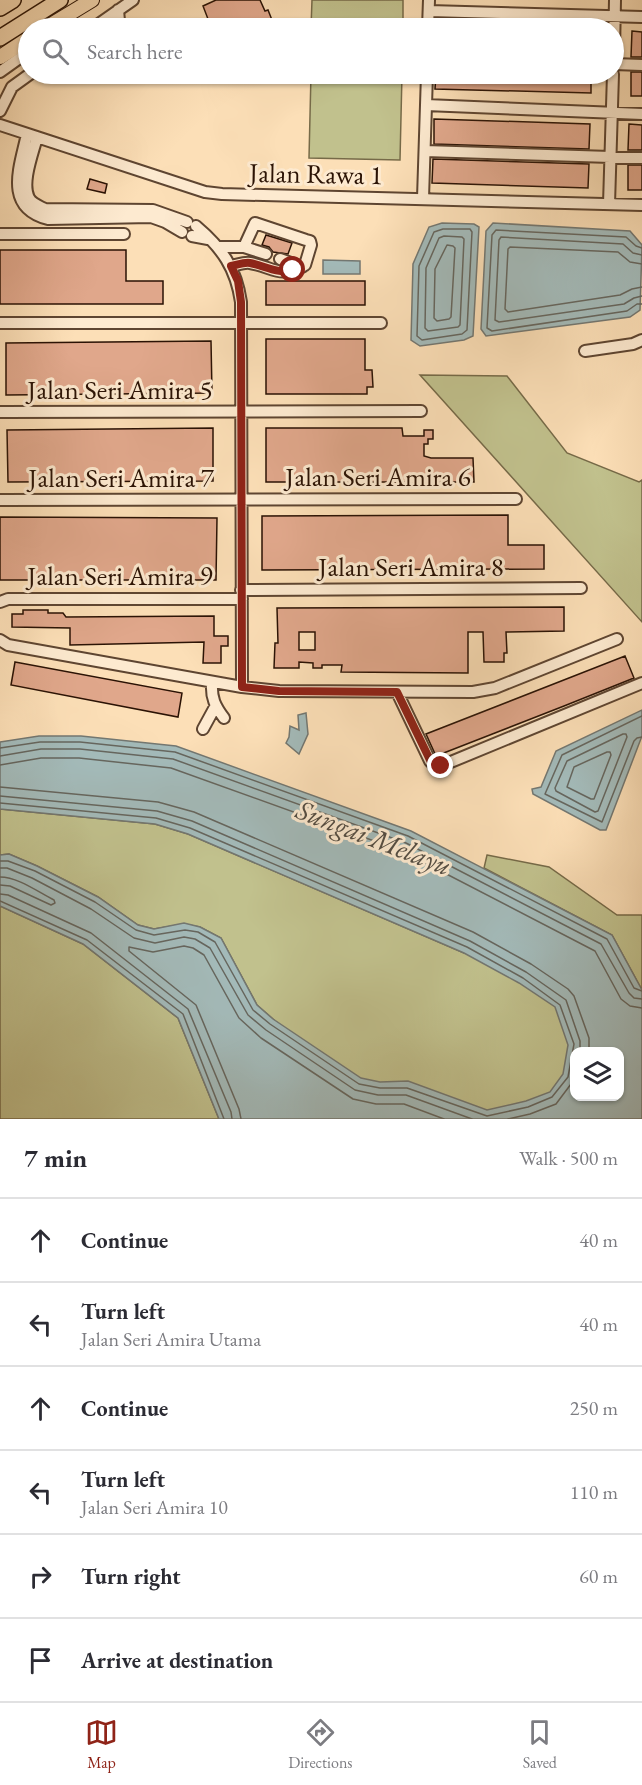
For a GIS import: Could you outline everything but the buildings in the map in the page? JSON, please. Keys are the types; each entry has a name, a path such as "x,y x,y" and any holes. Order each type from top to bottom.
{"highway":[{"path":"0,8 13,0"},
{"path":"32,18 60,0"},
{"path":"0,38 18,27"}],"main road":[{"path":"61,18 92,0"},
{"path":"0,57 18,45"}],"street":[{"path":"107,18 133,0"},
{"path":"614,16 615,0"},
{"path":"68,18 82,4"},
{"path":"429,5 642,17"},
{"path":"118,10 119,18"},
{"path":"0,72 18,59"},
{"path":"624,64 642,64"},
{"path":"0,111 12,87 18,83"},
{"path":"423,198 427,84"},
{"path":"609,204 613,84"},
{"path":"426,105 642,114"},
{"name":"Jalan Rawa 1","path":"0,125 205,192 642,205"},
{"path":"32,135 18,188 21,201 27,209 37,216 48,219 151,218 185,227 219,247 238,281 241,302 242,687"},
{"path":"424,151 642,158"},
{"path":"231,266 250,263 282,272 302,267 305,265 311,244 310,241 255,223 244,247"},
{"path":"0,234 124,234"},
{"path":"219,247 244,247 266,254"},
{"path":"280,259 302,267"},
{"path":"0,323 381,323"},
{"path":"585,351 633,344 642,340"},
{"name":"Jalan Seri Amira 5","path":"0,412 421,411"},
{"name":"Jalan Seri Amira 6","path":"241,500 516,499"},
{"name":"Jalan Seri Amira 7","path":"0,500 241,500"},
{"name":"Jalan Seri Amira 8","path":"241,595 581,588"},
{"name":"Jalan Seri Amira 9","path":"0,602 8,599 241,595"},
{"path":"0,640 8,645 242,687 279,691 472,692 495,688 617,639"},
{"path":"212,683 211,691 215,706 224,718"},
{"path":"397,692 430,760 434,765 441,766 642,683"},
{"path":"203,729 215,706"}],"green space":[{"path":"312,0 403,0 403,18 311,18"},
{"path":"311,84 402,84 400,160 309,158"},
{"path":"420,375 507,376 567,453 639,482 642,480 642,622"},
{"path":"0,809 155,824 188,834 464,953 475,953 549,987 572,1047 570,1047 568,1097 453,1119 363,1098 257,1005 221,938 200,927 184,924 154,929 138,925 98,897 37,866 9,854 0,855"},
{"path":"487,855 549,867 617,915 642,915 642,990 612,935 484,868"},
{"path":"0,906 83,944 178,1018 219,1119 0,1119"}],"water":[{"path":"442,223 474,224 479,227 473,336 464,340 420,346 411,340 413,264 429,227"},
{"path":"493,223 630,231 642,245 640,310 630,317 486,336 481,329 486,231"},
{"path":"323,260 360,261 360,274 323,274"},
{"path":"642,710 642,736 606,830 600,830 533,794 532,789 541,787 556,751"},
{"path":"306,713 308,734 299,754 286,743 290,726 299,730 298,715"},
{"name":"Sungai Melayu","path":"39,736 81,736 176,746 411,831 612,935 642,990 642,1119 219,1119 178,1018 83,944 0,906 0,855 9,854 37,866 98,897 138,925 154,929 184,923 200,927 221,938 257,1005 273,1019 361,1078 380,1082 408,1081 487,1110 526,1101 550,1092 563,1074 568,1045 555,1007 519,983 464,953 188,834 155,824 0,809 0,742"}],"route":[{"path":"293,270 273,271 250,263 231,266 238,281 241,302 242,687 279,691 397,692 430,760 434,765 441,766"}]}
